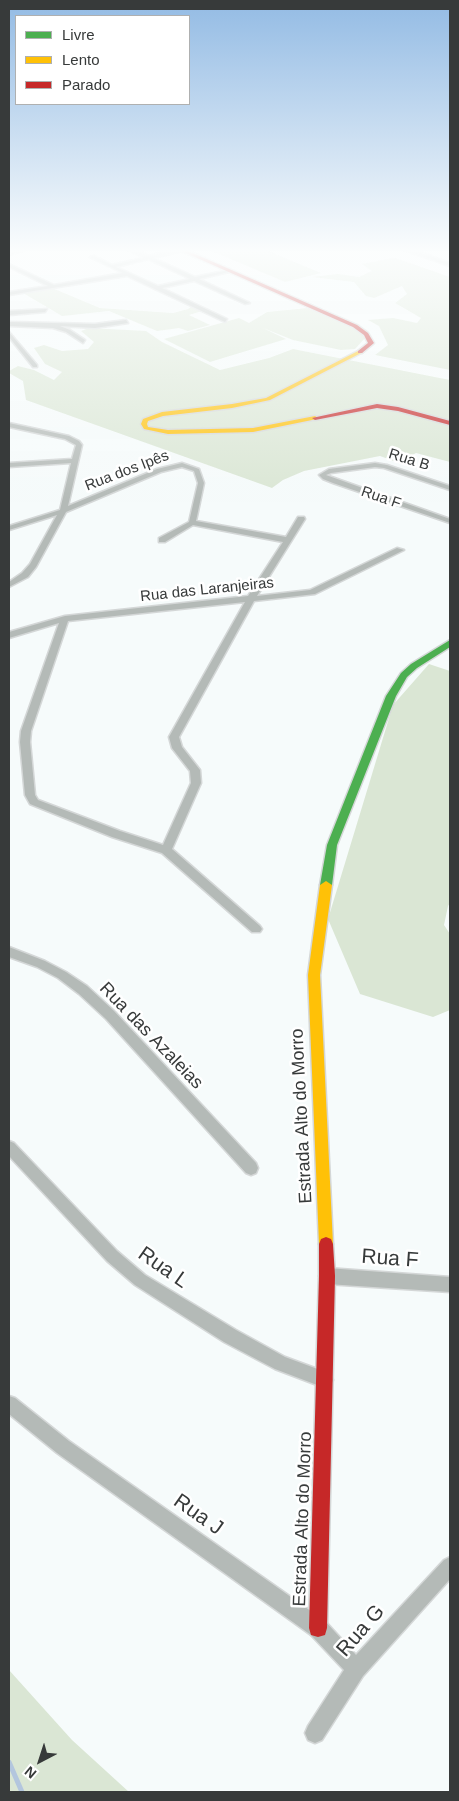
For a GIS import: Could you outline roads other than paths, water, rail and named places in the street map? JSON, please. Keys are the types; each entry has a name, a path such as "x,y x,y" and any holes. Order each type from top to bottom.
{"street":[{"path":"9,334 35,366"},
{"path":"72,334 83,341"},
{"path":"366,334 371,341 370,345 268,399 232,406 162,414 145,420 144,424 146,428 168,432 253,430 377,406 398,409 450,422"},
{"path":"9,426 72,438 79,445 63,511 33,565 25,575 9,585"},
{"path":"9,465 75,461"},
{"name":"Rua dos Ipês","path":"9,528 63,511 159,470 182,465 197,470 201,483 192,524"},
{"name":"Rua B","path":"329,471 375,465 385,466 450,488"},
{"name":"Rua F","path":"329,471 322,475 325,478 450,521"},
{"path":"166,850 196,783 195,770 177,748 174,737 251,599 300,519"},
{"path":"162,540 192,524 287,540"},
{"name":"Rua das Laranjeiras","path":"9,636 65,619 312,592 400,550"},
{"path":"65,619 26,731 25,742 30,795 34,802 116,834 166,850 256,929"},
{"name":"Estrada Alto do Morro","path":"318,1628 327,1276 314,975 332,845 396,686 414,666 450,643"},
{"name":"Rua das Azaleias","path":"9,952 41,964 62,975 82,990 110,1015 251,1168"},
{"name":"Rua L","path":"9,1147 112,1256 140,1280 230,1336 281,1363 325,1380"},
{"name":"Rua F","path":"327,1276 450,1285"},
{"name":"Rua J","path":"9,1404 63,1447 318,1628 356,1669"},
{"name":"Rua G","path":"315,1733 356,1669 450,1566"}],"waterway":[{"path":"9,1762 22,1792"}]}
